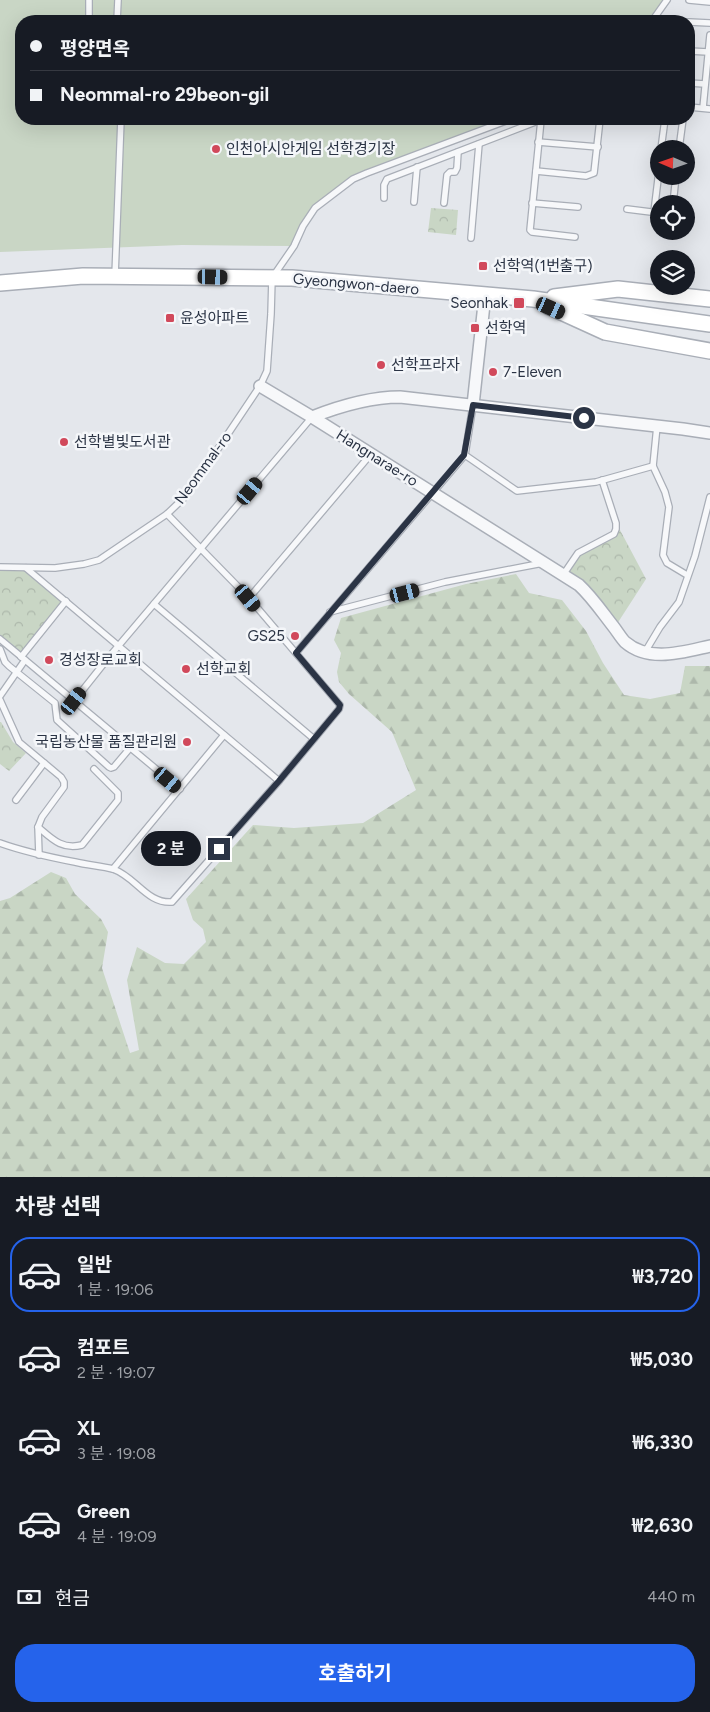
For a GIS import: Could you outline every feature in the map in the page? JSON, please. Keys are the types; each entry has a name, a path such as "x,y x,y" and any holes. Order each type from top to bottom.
{"main road":[{"name":"Gyeongwon-daero","path":"0,283 83,276 292,278 533,299 710,324"},
{"path":"533,299 618,289 710,299"},
{"path":"533,299 605,332 710,351"}],"street":[{"path":"473,405 485,295"},
{"name":"Hangnarae-ro","path":"260,386 580,586 625,641 636,648 645,652 675,654 710,646"},
{"path":"312,417 335,408 400,396 710,433"}],"lane":[{"path":"89,0 89,15"},
{"path":"117,15 118,0"},
{"path":"656,15 667,0"},
{"path":"689,0 710,2"},
{"path":"695,22 710,23"},
{"path":"703,108 710,35"},
{"path":"695,51 708,52"},
{"path":"695,83 705,84"},
{"path":"695,107 710,109"},
{"path":"115,276 121,125"},
{"path":"272,278 294,246 303,226 315,208 353,179 495,125"},
{"path":"384,198 384,185 387,179 527,125"},
{"path":"541,125 530,230 532,232 575,237"},
{"path":"536,172 586,176 594,173 600,125"},
{"path":"662,140 664,125"},
{"path":"681,140 682,125"},
{"path":"538,142 598,148"},
{"path":"471,238 478,144"},
{"path":"444,203 447,175 450,172 455,172 457,168 458,152"},
{"path":"414,202 417,168"},
{"path":"532,203 578,207"},
{"path":"627,210 650,212"},
{"name":"Neommal-ro","path":"0,567 55,568 99,560 167,514 187,495 260,386 267,371 272,278"},
{"path":"296,653 464,455 473,405"},
{"path":"74,701 312,417"},
{"path":"658,426 653,466 670,507 663,555 667,563 687,575"},
{"path":"248,598 371,454"},
{"path":"464,455 517,492 602,480 653,466"},
{"path":"563,575 578,553 614,534 616,530 616,523 602,480"},
{"path":"645,652 660,627 679,602 708,518 710,497"},
{"path":"0,843 39,855 113,869 128,876 152,898 172,902 279,781 339,709 340,705 248,598 167,514"},
{"path":"330,612 444,582 543,563"},
{"path":"26,568 279,781"},
{"path":"0,696 23,659 66,601"},
{"path":"154,604 314,739"},
{"path":"0,640 180,790"},
{"path":"0,649 5,662 55,703 57,720 108,767 114,767 130,748"},
{"path":"0,700 19,742 61,777 64,782 64,787 42,817 38,827 39,855"},
{"path":"113,869 224,735"},
{"path":"16,800 44,763"},
{"path":"38,827 59,844 74,847 82,845 118,800 119,796 94,769"}],"green space":[{"name":"인천아시안게임 선학경기장","path":"0,0 667,0 656,15 15,15 15,125 496,125 353,179 315,208 294,246 182,245 0,252"},
{"path":"431,208 458,210 456,235 428,232"},
{"path":"617,529 620,530 646,579 615,627 565,575 578,554"},
{"path":"0,567 26,568 66,601 21,657 0,639"},
{"path":"516,574 529,593 562,600 586,631 603,663 624,695 650,699 680,693 685,666 710,666 710,1177 0,1177 0,901 10,898 51,872 66,878 75,894 101,919 108,932 102,968 130,1053 139,1050 127,980 137,947 165,963 184,964 206,942 203,929 193,920 186,899 253,825 294,828 363,823 416,790 392,732 349,694 339,682 337,672 341,653 334,640 341,618 466,584"},
{"path":"0,722 13,742 26,753 9,771 0,764"}],"place":[{"name":"인천아시안게임 선학경기장","path":"216,149"},
{"name":"선학역(1번출구)","path":"483,266"},
{"name":"Seonhak","path":"519,303"},
{"name":"윤성아파트","path":"170,318"},
{"name":"선학역","path":"475,328"},
{"name":"선학프라자","path":"381,365"},
{"name":"7-Eleven","path":"493,372"},
{"name":"선학별빛도서관","path":"64,442"},
{"name":"GS25","path":"295,636"},
{"name":"경성장로교회","path":"49,660"},
{"name":"선학교회","path":"186,669"},
{"name":"국립농산물 품질관리원","path":"187,742"}],"route":[{"path":"219,849 339,709 340,705 296,653 464,455 473,405 584,418"}]}
